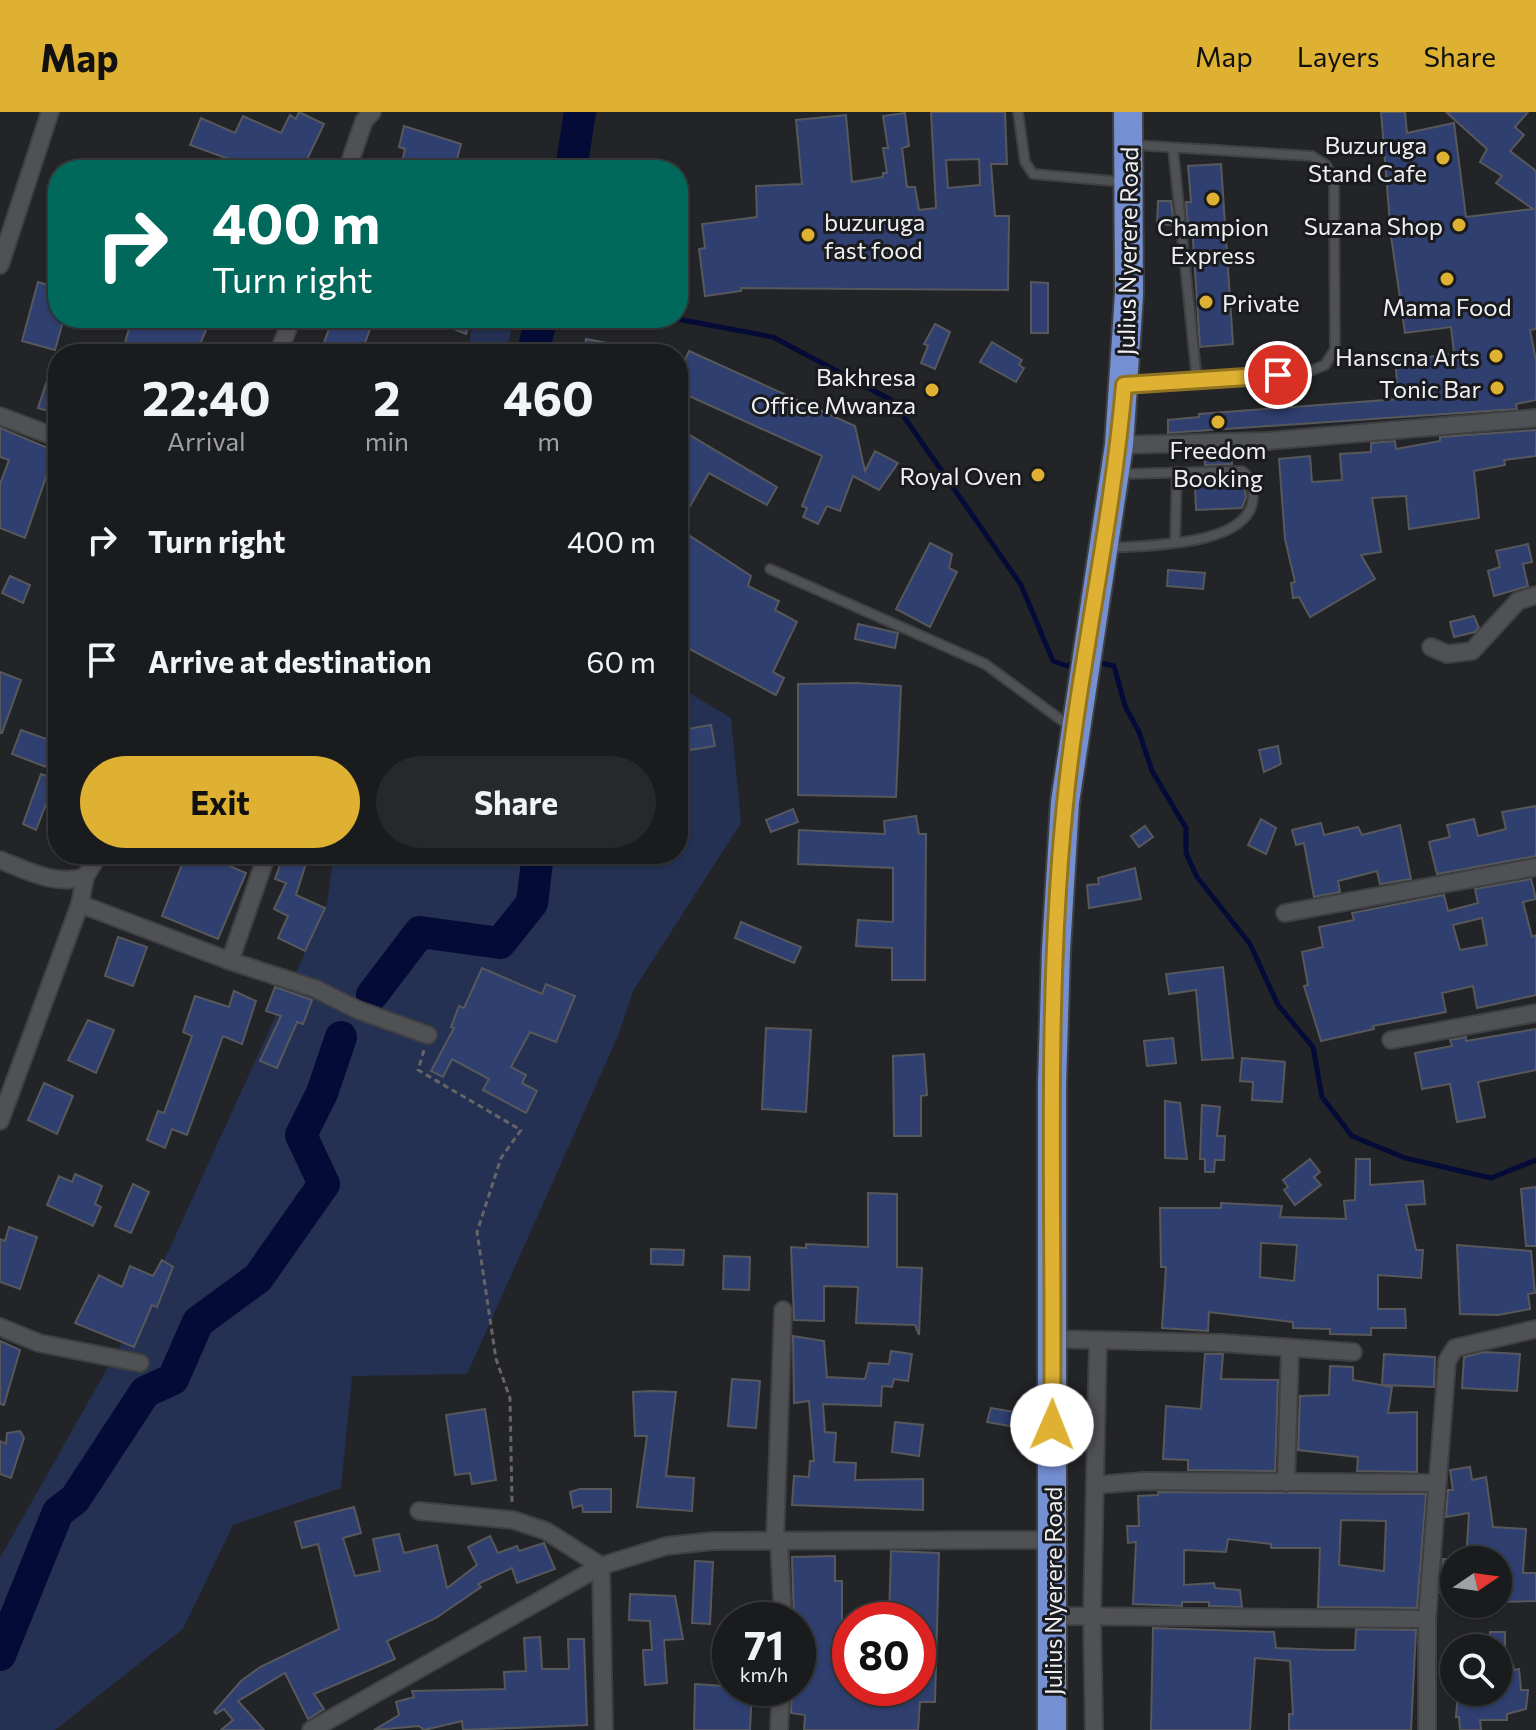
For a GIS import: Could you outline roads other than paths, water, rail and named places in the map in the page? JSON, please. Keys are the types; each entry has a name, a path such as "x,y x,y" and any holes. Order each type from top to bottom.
{"highway":[{"name":"Julius Nyerere Road","path":"1052,1730 1052,1085 1056,950 1065,802 1119,445 1124,385 1128,112"}],"street":[{"path":"0,265 50,112"},
{"path":"350,160 364,121 372,112"},
{"path":"0,416 48,434"},
{"path":"1119,445 1268,441 1536,418"},
{"path":"1431,647 1447,654 1472,651 1518,601 1536,595"},
{"path":"0,860 57,881 85,877"},
{"path":"0,1121 80,904 85,877 93,864"},
{"path":"230,961 264,864"},
{"path":"1285,913 1536,867"},
{"path":"80,904 230,961 316,989 358,1010 428,1035"},
{"path":"1391,1040 1536,1013"},
{"path":"782,1602 777,1540 783,1310"},
{"path":"0,1327 39,1343 140,1363"},
{"path":"1427,1730 1427,1619 1437,1530 1435,1483 1445,1374 1455,1348 1536,1329"},
{"path":"1053,1339 1222,1343 1353,1352"},
{"path":"1094,1730 1092,1617 1098,1340"},
{"path":"1286,1483 1290,1349"},
{"path":"1095,1485 1144,1481 1435,1483"},
{"path":"419,1511 513,1520 546,1531 601,1566"},
{"path":"311,1730 601,1566 666,1546 777,1540 1051,1540"},
{"path":"601,1566 604,1730"},
{"path":"1052,1616 1427,1619"},
{"path":"779,1730 780,1706"}],"lane":[{"path":"1018,112 1025,162 1033,174 1129,182"},
{"path":"1124,385 1305,373 1325,365 1335,349 1334,179 1326,165 1312,156 1129,144"},
{"path":"1173,148 1197,381"},
{"path":"1105,549 1218,534 1239,526 1251,510 1253,498 1251,482 1242,471 1115,475"},
{"path":"1175,542 1177,472"},
{"path":"770,569 985,664 1076,732"}],"waterway":[{"path":"573,160 580,112"},
{"path":"688,321 773,337 893,401 1021,585 1053,661 1067,666 1075,662"},
{"path":"535,344 539,328"},
{"path":"1096,662 1114,666 1125,706 1139,732 1152,771 1186,828 1186,853 1197,877 1250,944 1278,1005 1313,1047 1322,1097 1352,1136 1405,1158 1491,1178 1536,1160"},
{"path":"372,995 420,932 500,943 532,903 537,864"},
{"path":"0,1655 58,1512 75,1499 145,1392 173,1379 198,1322 258,1278 324,1184 301,1135 322,1093 341,1037"}],"place":[{"name":"Buzuruga Stand Cafe","path":"1443,158"},
{"name":"Champion Express","path":"1213,199"},
{"name":"Suzana Shop","path":"1459,225"},
{"name":"buzuruga fast food","path":"808,235"},
{"name":"Mama Food","path":"1447,279"},
{"name":"Private","path":"1206,302"},
{"name":"Hanscna Arts","path":"1496,356"},
{"name":"Tonic Bar","path":"1497,388"},
{"name":"Bakhresa Office Mwanza","path":"932,390"},
{"name":"Freedom Booking","path":"1218,422"},
{"name":"Royal Oven","path":"1038,475"}]}
